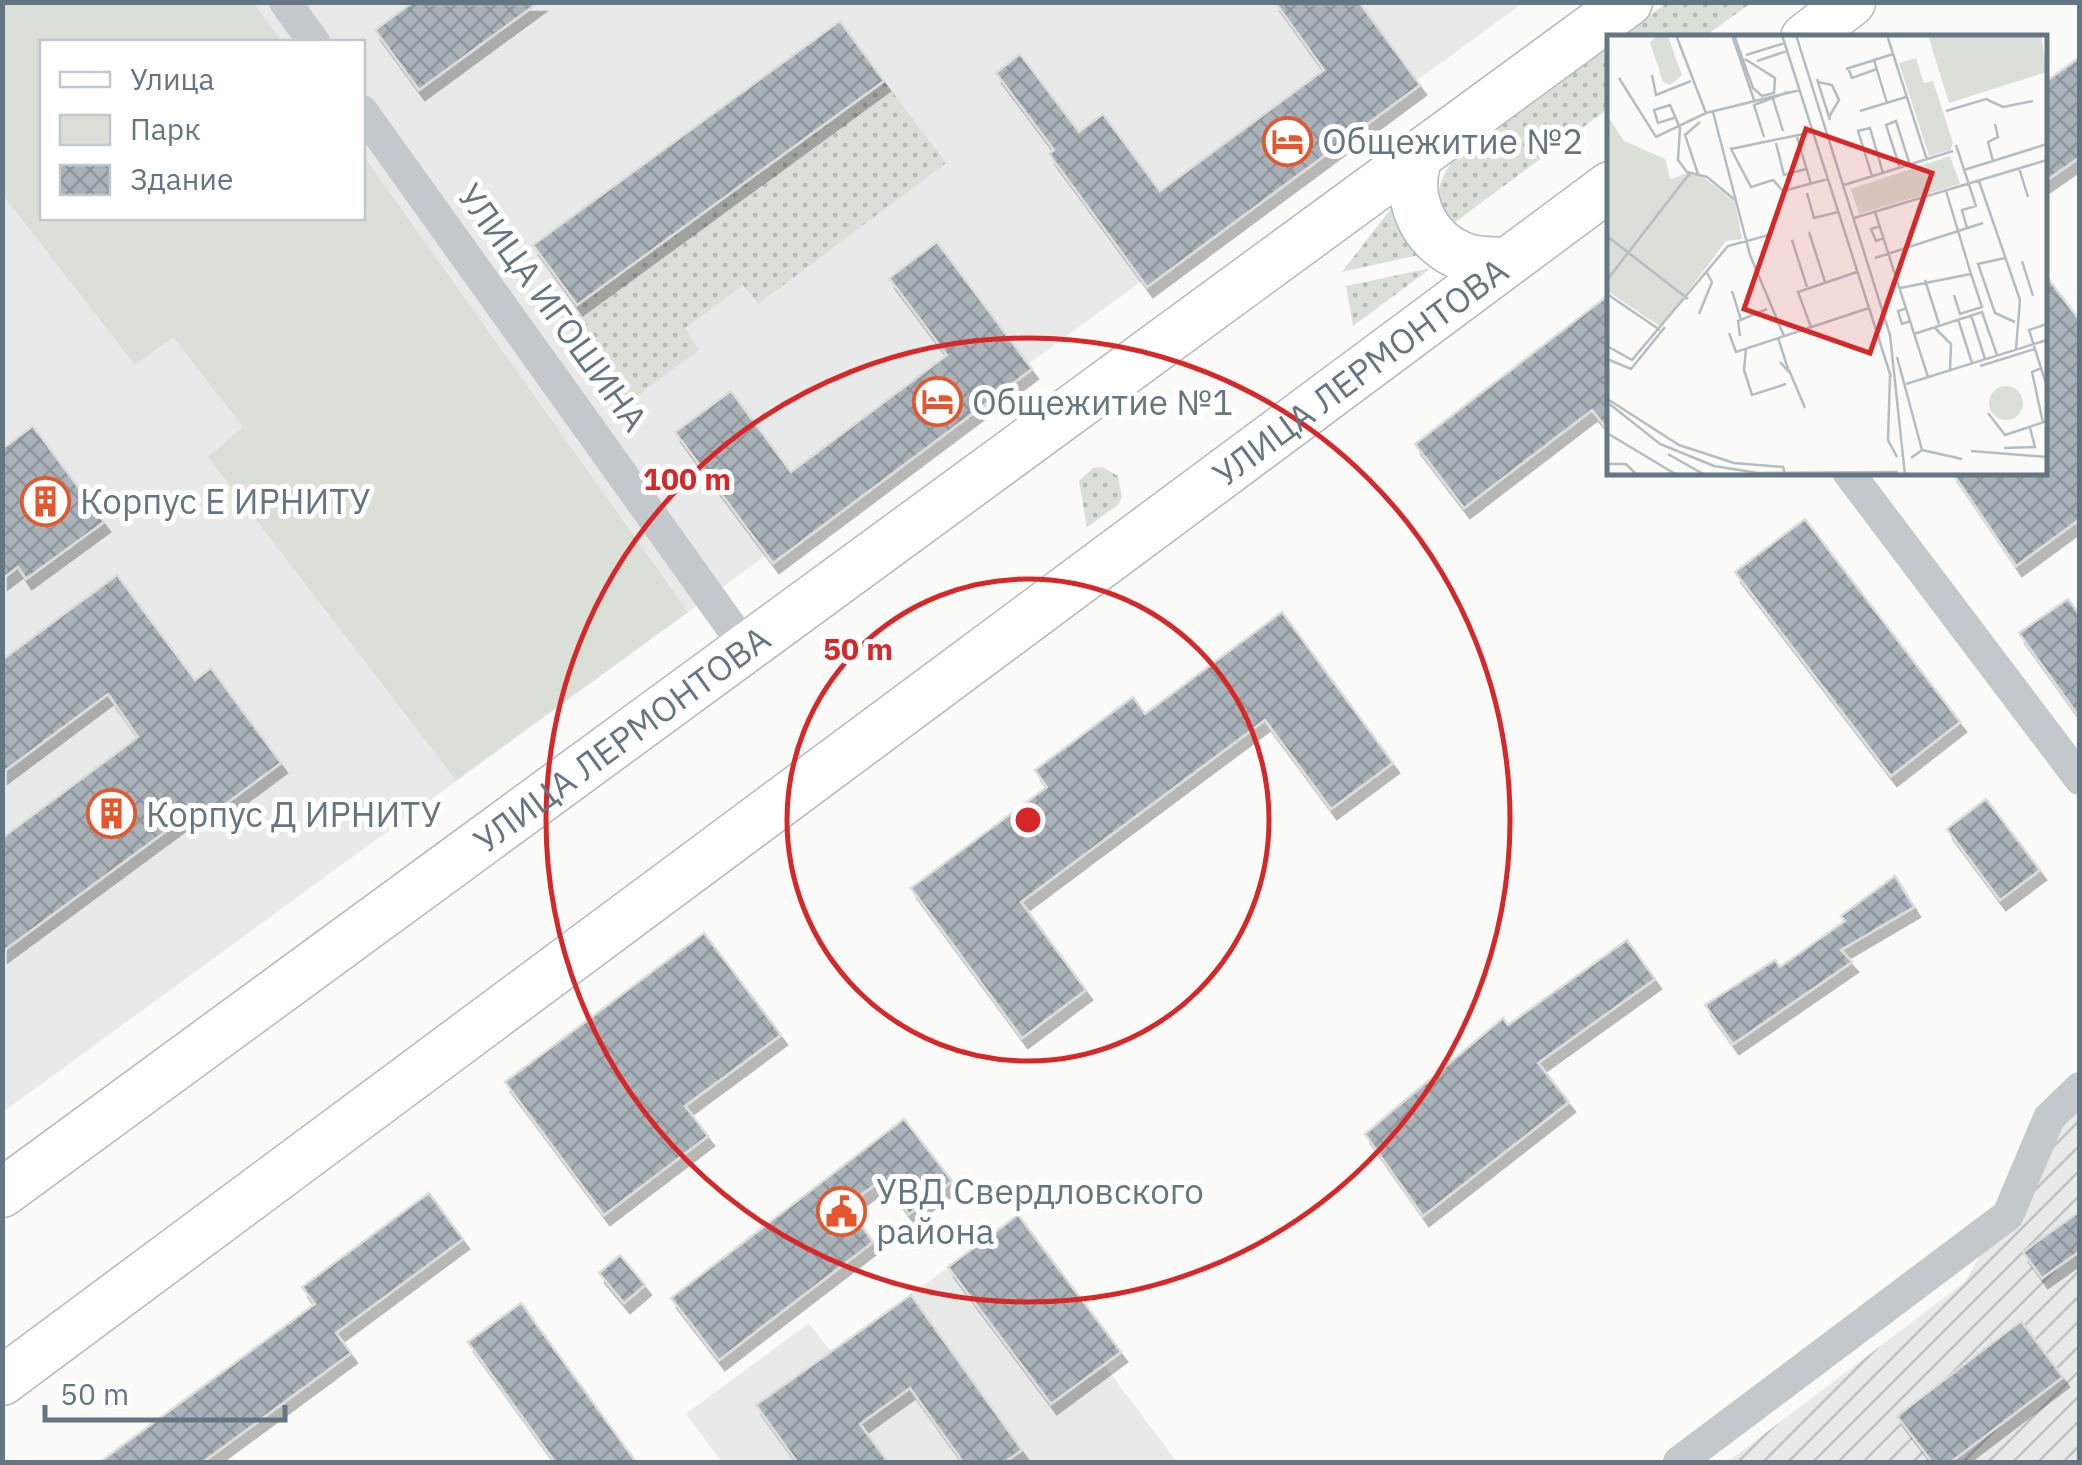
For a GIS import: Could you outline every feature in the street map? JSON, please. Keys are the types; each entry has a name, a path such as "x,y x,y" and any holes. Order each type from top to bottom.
{"main road":[{"name":"УЛИЦА ЛЕРМОНТОВА","path":"2,1193 1628,2"},
{"path":"1808,35 1850,2"},
{"path":"1419,154 1412,174 1416,211 1432,234 1453,252 1471,260 1506,262"},
{"name":"УЛИЦА ЛЕРМОНТОВА","path":"2,1381 1607,188"}],"street":[{"path":"285,2 313,40"},
{"name":"УЛИЦА ИГОШИНА","path":"365,115 747,649"},
{"path":"1850,475 2080,780"},
{"path":"1679,1462 2008,1214 2049,1118 2080,1088"}],"shaded area":[{"path":"3,3 1523,3 3,1112"},
{"path":"2079,1108 2079,1462 1727,1462 1965,1282 2044,1140"},
{"path":"949,1267 1051,1404 1104,1365 1177,1462 722,1462 686,1414 809,1323 831,1352"}],"green space":[{"path":"3,2 254,3 281,40 40,40 40,220 365,220 365,158 688,612 456,780 208,457 243,427 173,337 135,365 3,195"},
{"path":"1668,2 1751,2 1707,35 1623,35"},
{"path":"1607,47 1607,109 1454,223 1439,201 1443,178 1452,162"},
{"path":"884,81 946,163 758,304 743,285 685,328 699,350 626,404 561,317"},
{"path":"1393,206 1419,255 1342,272"},
{"path":"1431,268 1353,326 1346,286"},
{"path":"1102,467 1118,476 1122,497 1118,505 1087,527 1079,481 1093,468"}],"building":[{"path":"413,2 539,2 419,90 375,30"},
{"name":"Общежитие №2","path":"1275,2 1359,2 1420,85 1147,287 1049,154 1054,150 996,73 1020,54 1079,132 1103,114 1160,191 1324,70"},
{"path":"840,21 884,81 577,305 533,245"},
{"path":"2080,57 2080,157 2047,180 2047,81"},
{"name":"Общежитие №1","path":"937,242 1032,369 773,563 675,432 731,391 791,472 947,355 889,278"},
{"path":"2047,277 2080,321 2080,519 2016,566 1954,475 2047,475"},
{"path":"1607,296 1607,428 1592,410 1464,508 1415,444"},
{"name":"Корпус Е ИРНИТУ","path":"33,426 104,522 26,579 18,567 2,579 2,449"},
{"path":"1805,519 1960,722 1891,776 1735,572"},
{"name":"Корпус Д ИРНИТУ","path":"117,575 195,680 211,668 281,763 204,820 196,809 2,952 2,838 138,737 108,694 2,773 2,660"},
{"path":"2068,599 2080,615 2080,718 2019,633"},
{"path":"1282,612 1393,763 1331,809 1265,720 1021,902 1086,990 1022,1038 911,888 1047,787 1035,770 1133,697 1145,714"},
{"path":"1986,799 2040,870 2000,900 1947,829"},
{"path":"1895,876 1914,907 1841,950 1852,962 1733,1044 1705,1005 1775,960 1780,967 1845,921 1841,916"},
{"path":"704,933 781,1035 685,1106 708,1136 604,1215 505,1082"},
{"path":"1627,940 1655,979 1538,1063 1569,1102 1423,1216 1365,1134 1503,1018 1508,1025"},
{"path":"904,1119 952,1181 909,1214 883,1179 847,1205 873,1242 719,1360 671,1298"},
{"path":"429,1193 463,1239 336,1333 351,1353 203,1462 100,1462 315,1304 302,1287"},
{"path":"2080,1211 2080,1251 2042,1278 2023,1252"},
{"path":"1018,1215 1121,1352 1051,1404 948,1267"},
{"path":"620,1255 645,1285 624,1303 599,1273"},
{"path":"911,1295 1022,1450 1005,1462 963,1462 910,1388 860,1424 888,1462 797,1462 756,1405"},
{"path":"521,1303 636,1462 555,1462 468,1342"},
{"path":"2021,1321 2063,1377 1951,1462 1932,1462 1897,1416"}],"place":[{"name":"Общежитие №2","path":"1287,141"},
{"name":"Общежитие №1","path":"937,402"},
{"name":"Корпус Е ИРНИТУ","path":"45,501"},
{"name":"Корпус Д ИРНИТУ","path":"111,814"},
{"name":"УВД Свердловского района","path":"841,1211"}]}
